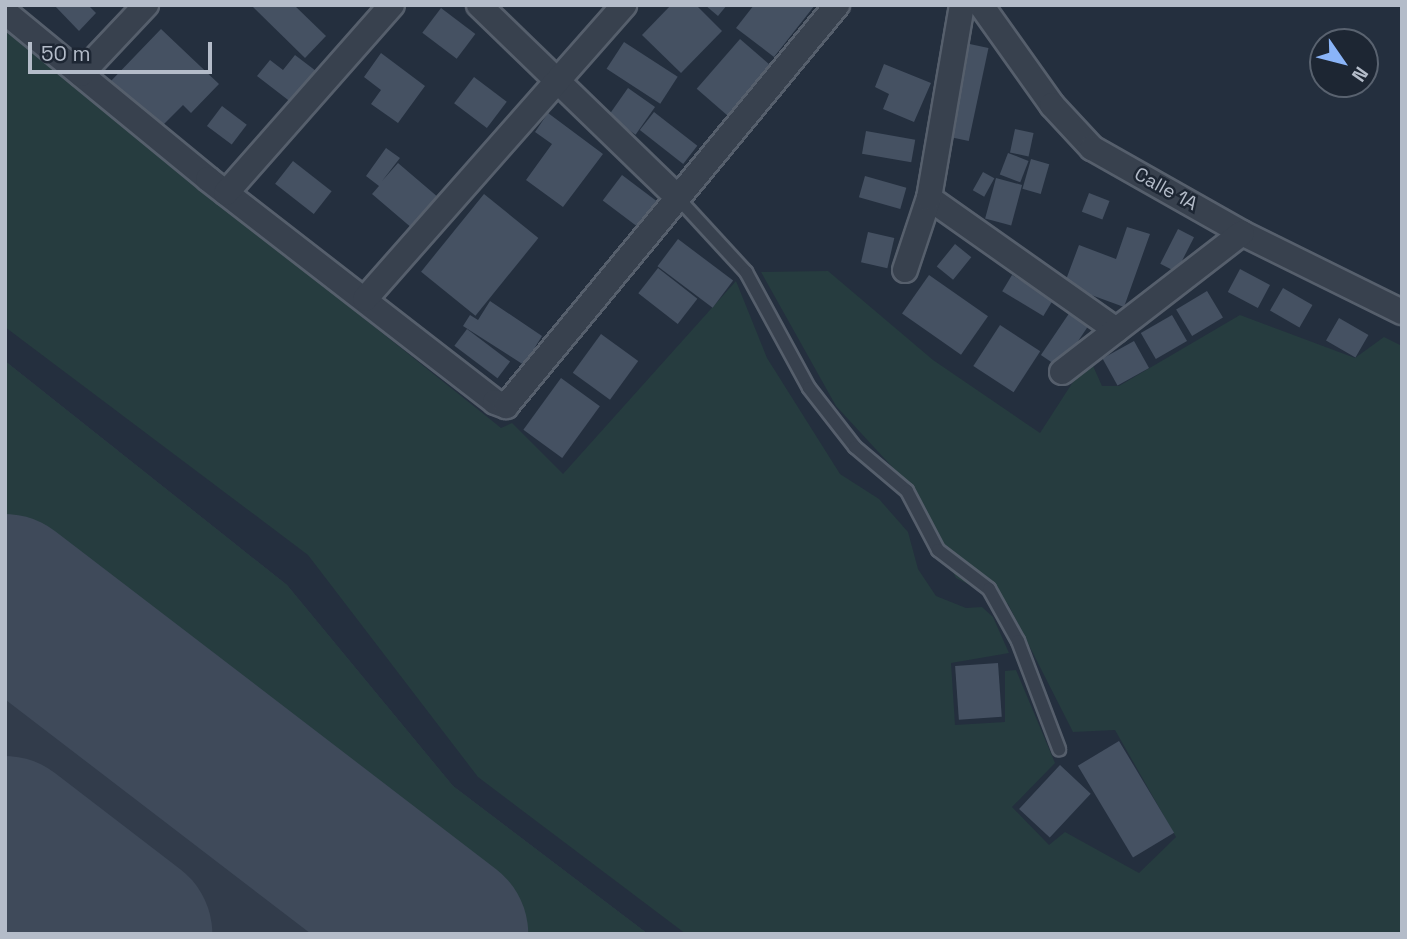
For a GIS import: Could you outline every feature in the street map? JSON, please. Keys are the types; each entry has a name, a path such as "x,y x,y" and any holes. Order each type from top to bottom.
{"street":[{"path":"81,74 146,5"},
{"path":"226,193 392,5"},
{"path":"480,5 677,197"},
{"path":"365,299 624,5"},
{"path":"5,12 226,193 495,402 506,406 837,5"},
{"path":"905,270 929,198 962,5"},
{"name":"Calle 1A","path":"981,5 1052,105 1092,148 1242,233 1402,312"},
{"path":"929,198 1116,330"},
{"path":"1062,372 1242,233"}],"lane":[{"path":"677,197 746,272 809,388 840,427 907,491 938,550 989,589 1018,641 1059,749"}],"shaded area":[{"path":"5,361 287,585 453,786 648,934 5,934"}],"green space":[{"path":"5,31 501,428 512,423 563,474 736,281 767,358 840,474 879,499 908,532 918,569 936,596 966,608 982,607 993,617 1009,653 951,663 955,725 1005,722 1005,671 1016,670 1055,763 1012,807 1049,845 1065,832 1139,873 1176,837 1115,730 1073,732 1008,604 956,578 908,484 836,406 761,272 828,271 933,360 1040,433 1089,357 1102,386 1119,386 1240,315 1355,358 1384,337 1402,346 1402,934 686,934 478,777 308,555 5,327"},
{"path":"5,361 287,585 453,786 648,934 469,934 5,578"},
{"path":"5,848 117,934 5,934"}],"building":[{"path":"54,5 88,5 96,13 79,31"},
{"path":"251,5 294,5 326,36 305,58"},
{"path":"671,5 696,5 722,31 681,73 642,35"},
{"path":"705,5 727,5 718,16"},
{"path":"754,5 815,5 774,57 736,28"},
{"path":"441,8 475,34 457,59 422,33"},
{"path":"161,29 219,84 191,113 183,105 159,129 110,82"},
{"path":"740,39 776,70 733,120 697,89"},
{"path":"624,42 678,77 660,104 607,69"},
{"path":"965,43 988,48 969,141 945,136"},
{"path":"381,53 425,86 398,123 371,104 381,90 364,77"},
{"path":"295,55 316,71 292,103 257,76 270,60 283,70"},
{"path":"884,64 931,83 914,122 883,109 889,94 875,87"},
{"path":"474,77 507,102 487,128 454,103"},
{"path":"628,88 655,107 636,135 608,116"},
{"path":"222,106 247,125 232,145 207,126"},
{"path":"654,112 697,146 683,164 640,130"},
{"path":"548,113 603,154 563,207 526,180 552,144 535,132"},
{"path":"1015,129 1034,133 1029,156 1010,152"},
{"path":"866,131 915,140 911,162 862,154"},
{"path":"386,148 400,158 382,181 398,163 439,198 413,229 372,194 379,186 366,176"},
{"path":"1008,153 1029,161 1020,182 1000,174"},
{"path":"1031,159 1049,164 1041,194 1022,189"},
{"path":"293,161 332,191 314,214 275,184"},
{"path":"983,172 994,178 984,197 973,190"},
{"path":"622,175 657,201 638,227 603,201"},
{"path":"865,176 906,188 900,209 859,197"},
{"path":"996,178 1022,185 1011,226 985,219"},
{"path":"1089,193 1110,201 1102,220 1082,212"},
{"path":"484,194 538,238 475,316 421,272"},
{"path":"1127,227 1150,234 1124,307 1064,285 1079,245 1116,259"},
{"path":"1178,229 1194,237 1176,272 1160,264"},
{"path":"868,232 894,238 887,268 861,262"},
{"path":"678,239 733,281 713,308 658,266"},
{"path":"955,244 971,257 953,280 937,267"},
{"path":"658,268 697,299 678,324 638,293"},
{"path":"1240,269 1270,285 1258,308 1228,292"},
{"path":"929,275 988,316 961,355 902,314"},
{"path":"1012,275 1053,300 1043,316 1002,291"},
{"path":"1283,288 1312,305 1299,328 1270,311"},
{"path":"1207,291 1223,318 1192,336 1176,310"},
{"path":"490,301 542,336 524,365 463,326 470,315 478,320"},
{"path":"1070,312 1089,325 1060,368 1041,355"},
{"path":"1172,315 1187,341 1156,359 1141,333"},
{"path":"1339,318 1368,335 1355,358 1326,341"},
{"path":"1000,325 1040,351 1014,392 973,366"},
{"path":"467,329 510,361 497,378 454,346"},
{"path":"601,334 638,361 610,400 573,373"},
{"path":"1134,341 1149,368 1118,386 1103,358"},
{"path":"561,378 600,406 562,458 523,430"},
{"path":"998,663 1002,717 959,720 955,666"},
{"path":"1119,741 1174,833 1133,857 1078,766"},
{"path":"1060,765 1091,794 1050,838 1019,809"}],"runway":[{"path":"5,596 446,934"},
{"path":"5,838 130,934"}]}
